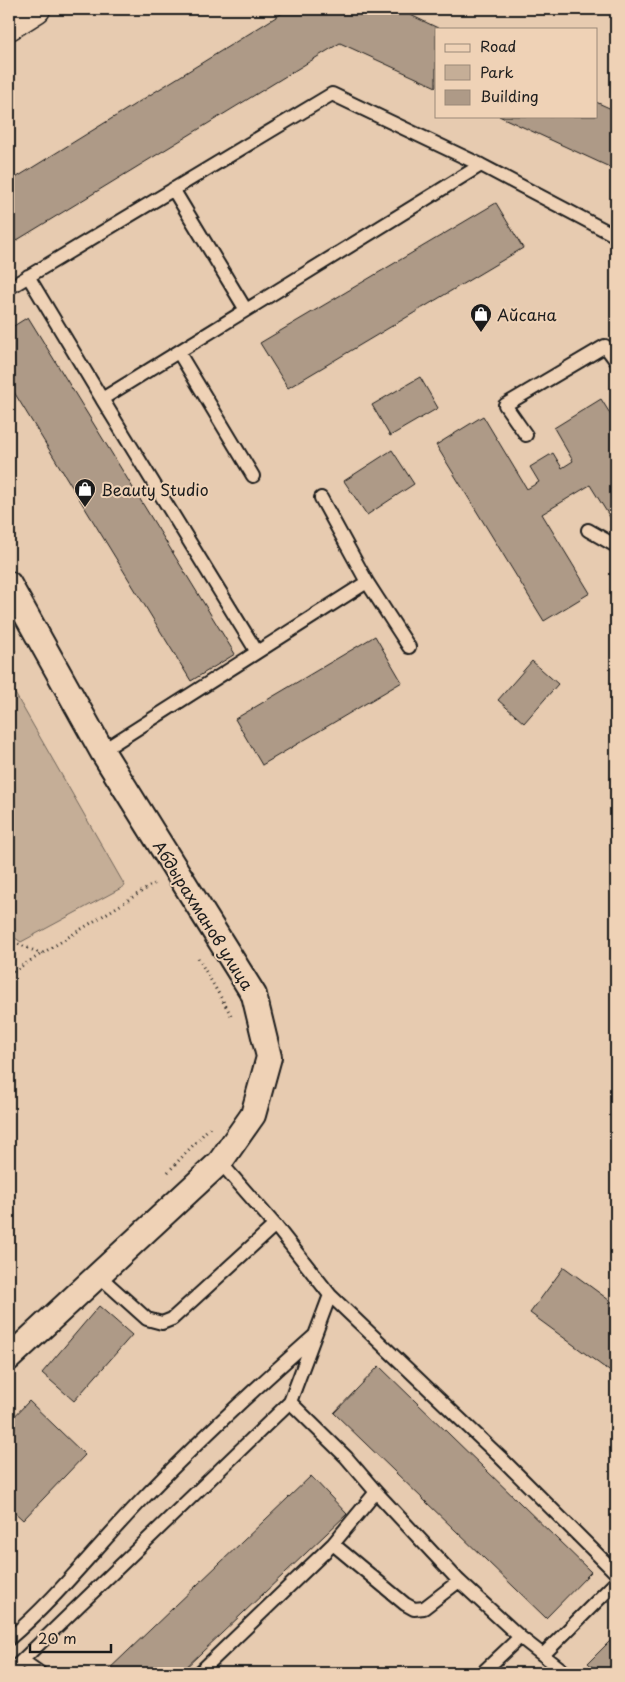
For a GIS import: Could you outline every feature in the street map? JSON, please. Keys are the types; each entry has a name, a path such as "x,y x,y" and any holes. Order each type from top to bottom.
{"street":[{"name":"Абдырахманов улица","path":"9,584 102,751 254,995 269,1057 253,1116 220,1162 9,1358"}],"lane":[{"path":"9,288 332,94 481,165 616,236"},
{"path":"102,399 481,165"},
{"path":"173,189 246,310"},
{"path":"28,276 256,652"},
{"path":"526,435 505,406 605,346 616,361"},
{"path":"178,353 253,476"},
{"path":"321,498 367,582 409,647"},
{"path":"588,530 616,546"},
{"path":"102,751 367,582"},
{"path":"220,1162 275,1225 330,1295 493,1450 616,1572"},
{"path":"98,1275 147,1318 162,1323 172,1319 275,1225"},
{"path":"9,1673 290,1402 330,1295"},
{"path":"9,1639 29,1622 136,1506 229,1413 316,1334"},
{"path":"290,1402 346,1457 459,1581 520,1637 566,1673"},
{"path":"199,1673 333,1544 376,1492"},
{"path":"333,1544 405,1604 414,1609 424,1608 459,1581"},
{"path":"543,1655 616,1582"},
{"path":"482,1673 520,1637"},
{"path":"23,1661 40,1673"}],"path":[{"path":"9,642 19,658"},
{"path":"150,875 160,892"},
{"path":"9,974 155,884"},
{"path":"9,940 42,954"},
{"path":"193,950 232,1017"},
{"path":"165,1176 218,1119"}],"green space":[{"path":"9,683 125,886 21,942 9,934"}],"building":[{"path":"289,9 398,9 438,28 435,28 435,87 340,43 9,245 9,182"},
{"path":"598,103 616,111 616,170 503,118 598,118"},
{"path":"496,203 523,248 288,388 260,343"},
{"path":"28,317 235,654 191,681 9,384 9,329"},
{"path":"420,377 438,408 390,436 372,405"},
{"path":"601,399 616,423 616,520 613,522 590,485 542,514 590,593 544,621 436,445 483,416 527,489 539,482 530,467 553,453 562,468 573,461 554,428"},
{"path":"392,450 414,484 367,515 344,481"},
{"path":"375,636 402,682 262,765 235,719"},
{"path":"532,661 558,684 524,723 498,700"},
{"path":"564,1267 613,1303 616,1299 616,1376 530,1313"},
{"path":"99,1306 132,1335 74,1401 42,1373"},
{"path":"379,1366 591,1572 546,1618 334,1413"},
{"path":"29,1401 85,1455 23,1520 9,1507 9,1422"},
{"path":"311,1476 347,1514 180,1673 105,1673"},
{"path":"616,1635 616,1673 599,1673 588,1663"}],"place":[{"name":"Айсана","path":"481,333"},
{"name":"Beauty Studio","path":"85,508"}]}
